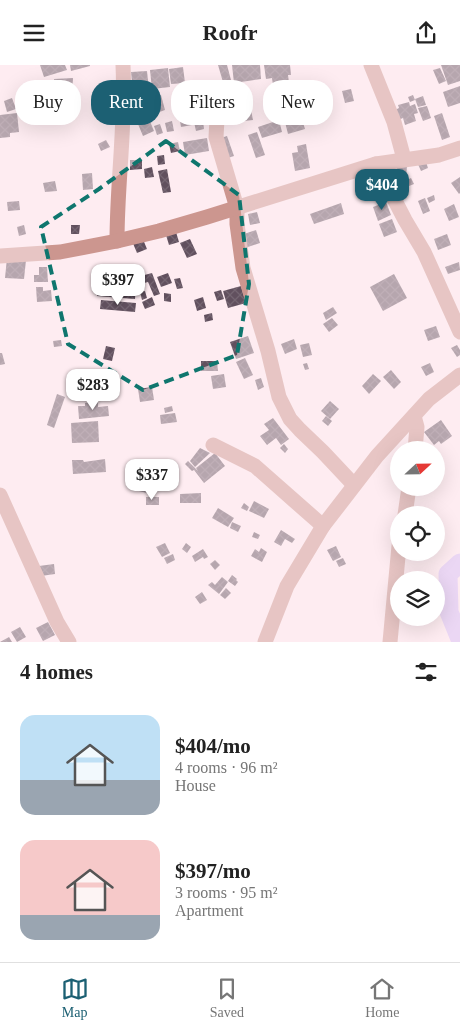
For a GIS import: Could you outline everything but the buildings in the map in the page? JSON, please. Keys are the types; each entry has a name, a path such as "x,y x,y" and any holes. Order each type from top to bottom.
{"street":[{"path":"117,241 117,213 124,114 123,65"},
{"path":"371,65 391,114 404,159"},
{"path":"217,125 216,137 238,207 237,224 243,267 268,351 279,397 290,419 354,485"},
{"path":"0,256 54,253 117,241 158,231 376,164 439,155 460,148"},
{"path":"376,164 424,252 460,332"},
{"path":"264,642 287,586 323,526 377,456 429,399 460,375"},
{"path":"414,416 417,427 416,441"},
{"path":"213,445 260,469 323,526"},
{"path":"0,495 57,622 69,642"},
{"path":"390,642 398,561"}],"highlighted area":[{"path":"166,141 239,195 249,284 237,355 143,390 68,344 41,227 99,189"}],"waterway":[{"path":"460,563 448,574 449,612 460,639"}]}
